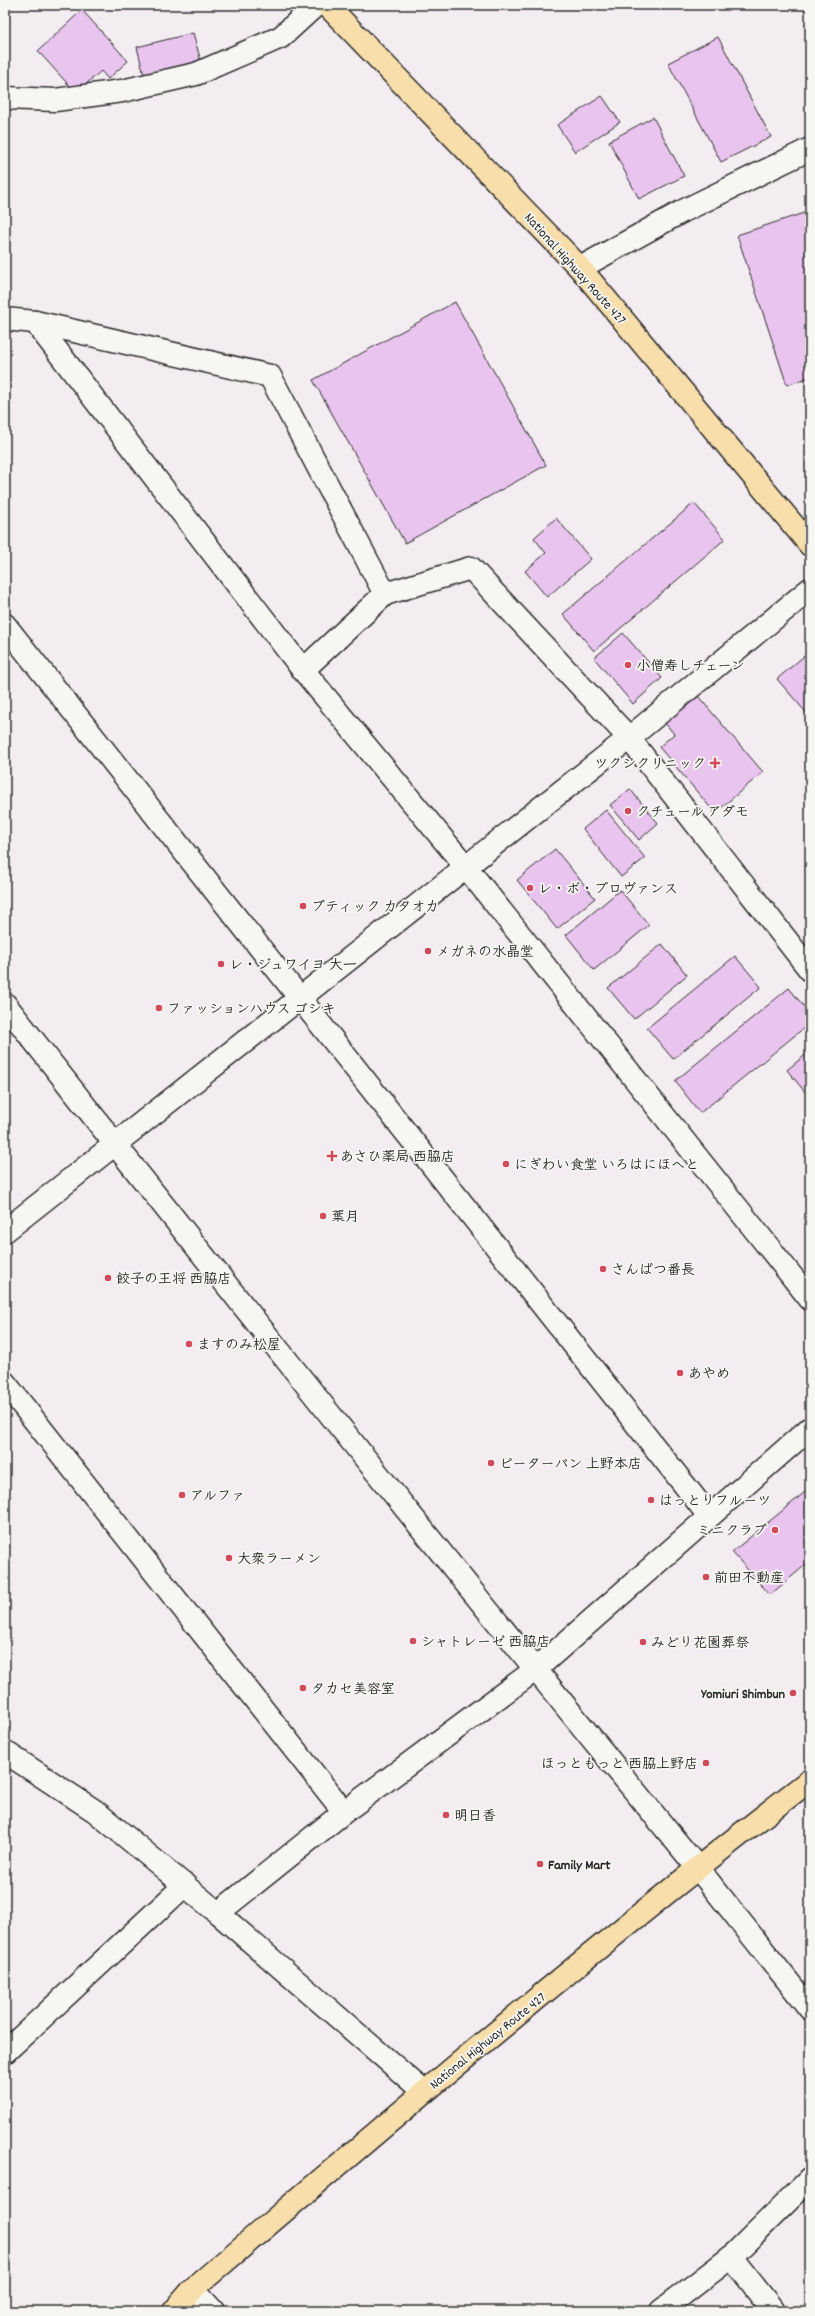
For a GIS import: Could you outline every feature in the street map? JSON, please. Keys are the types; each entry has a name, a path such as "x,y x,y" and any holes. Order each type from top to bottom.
{"highway":[{"name":"National Highway Route 427","path":"327,5 580,268 810,545"},
{"name":"National Highway Route 427","path":"174,2311 193,2289 424,2092 697,1867 810,1780"}],"street":[{"path":"5,98 54,100 122,91 196,74 281,36 316,5"},
{"path":"580,268 683,211 810,149"},
{"path":"5,319 36,322 270,376 385,594"},
{"path":"36,322 303,670 466,867 810,1299"},
{"path":"303,670 385,594 471,568 629,738 810,970"},
{"path":"5,1231 629,738 810,589"},
{"path":"5,625 709,1516"},
{"path":"5,1004 115,1145 535,1670 697,1867 810,2009"},
{"path":"5,1384 344,1812"},
{"path":"218,1913 344,1812 535,1670 810,1428"},
{"path":"5,1752 96,1811 218,1913 424,2092"},
{"path":"5,2052 185,1885"},
{"path":"661,2311 731,2257 810,2179"},
{"path":"731,2257 774,2311"},
{"path":"193,2289 213,2311"}],"building":[{"path":"82,10 128,61 108,79 101,71 76,93 38,51"},
{"path":"193,33 202,65 145,79 137,47"},
{"path":"718,37 771,137 721,162 668,63"},
{"path":"602,96 620,122 575,152 557,125"},
{"path":"653,117 684,176 639,199 609,141"},
{"path":"810,211 810,377 787,385 737,235"},
{"path":"455,302 546,465 405,543 313,380"},
{"path":"694,503 725,539 594,651 563,614"},
{"path":"556,518 591,559 547,597 525,571 546,553 534,538"},
{"path":"623,633 662,678 633,704 594,658"},
{"path":"810,651 810,717 777,679"},
{"path":"697,695 763,772 715,813 659,747 674,734 665,723"},
{"path":"630,789 658,823 639,840 610,805"},
{"path":"606,810 645,858 621,877 583,829"},
{"path":"555,849 595,898 557,929 517,880"},
{"path":"620,890 649,925 594,970 566,935"},
{"path":"662,944 687,975 634,1019 608,988"},
{"path":"735,956 761,987 673,1059 647,1028"},
{"path":"789,988 810,1014 810,1023 700,1113 675,1081"},
{"path":"810,1051 810,1098 787,1070"},
{"path":"810,1488 810,1561 770,1595 732,1552"}],"place":[{"name":"小僧寿しチェーン","path":"628,665"},
{"name":"ツクシクリニック","path":"715,763"},
{"name":"クチュール アダモ","path":"628,811"},
{"name":"レ・ボ・プロヴァンス","path":"530,888"},
{"name":"ブティック カタオカ","path":"303,906"},
{"name":"メガネの水晶堂","path":"428,951"},
{"name":"レ・ジュワイヨ 大一","path":"221,964"},
{"name":"ファッションハウス ゴシキ","path":"159,1008"},
{"name":"あさひ薬局 西脇店","path":"332,1156"},
{"name":"にぎわい食堂 いろはにほへと","path":"506,1164"},
{"name":"葉月","path":"323,1216"},
{"name":"さんぱつ番長","path":"603,1269"},
{"name":"餃子の王将 西脇店","path":"108,1278"},
{"name":"ますのみ松屋","path":"189,1344"},
{"name":"あやめ","path":"680,1373"},
{"name":"ピーターパン 上野本店","path":"491,1463"},
{"name":"アルファ","path":"182,1495"},
{"name":"はっとりフルーツ","path":"651,1500"},
{"name":"ミニクラブ","path":"775,1530"},
{"name":"大衆ラーメン","path":"229,1558"},
{"name":"前田不動産","path":"706,1577"},
{"name":"シャトレーゼ 西脇店","path":"413,1641"},
{"name":"みどり花園葬祭","path":"643,1642"},
{"name":"タカセ美容室","path":"303,1688"},
{"name":"Yomiuri Shimbun","path":"793,1693"},
{"name":"ほっともっと 西脇上野店","path":"706,1763"},
{"name":"明日香","path":"446,1815"},
{"name":"Family Mart","path":"540,1864"}]}
